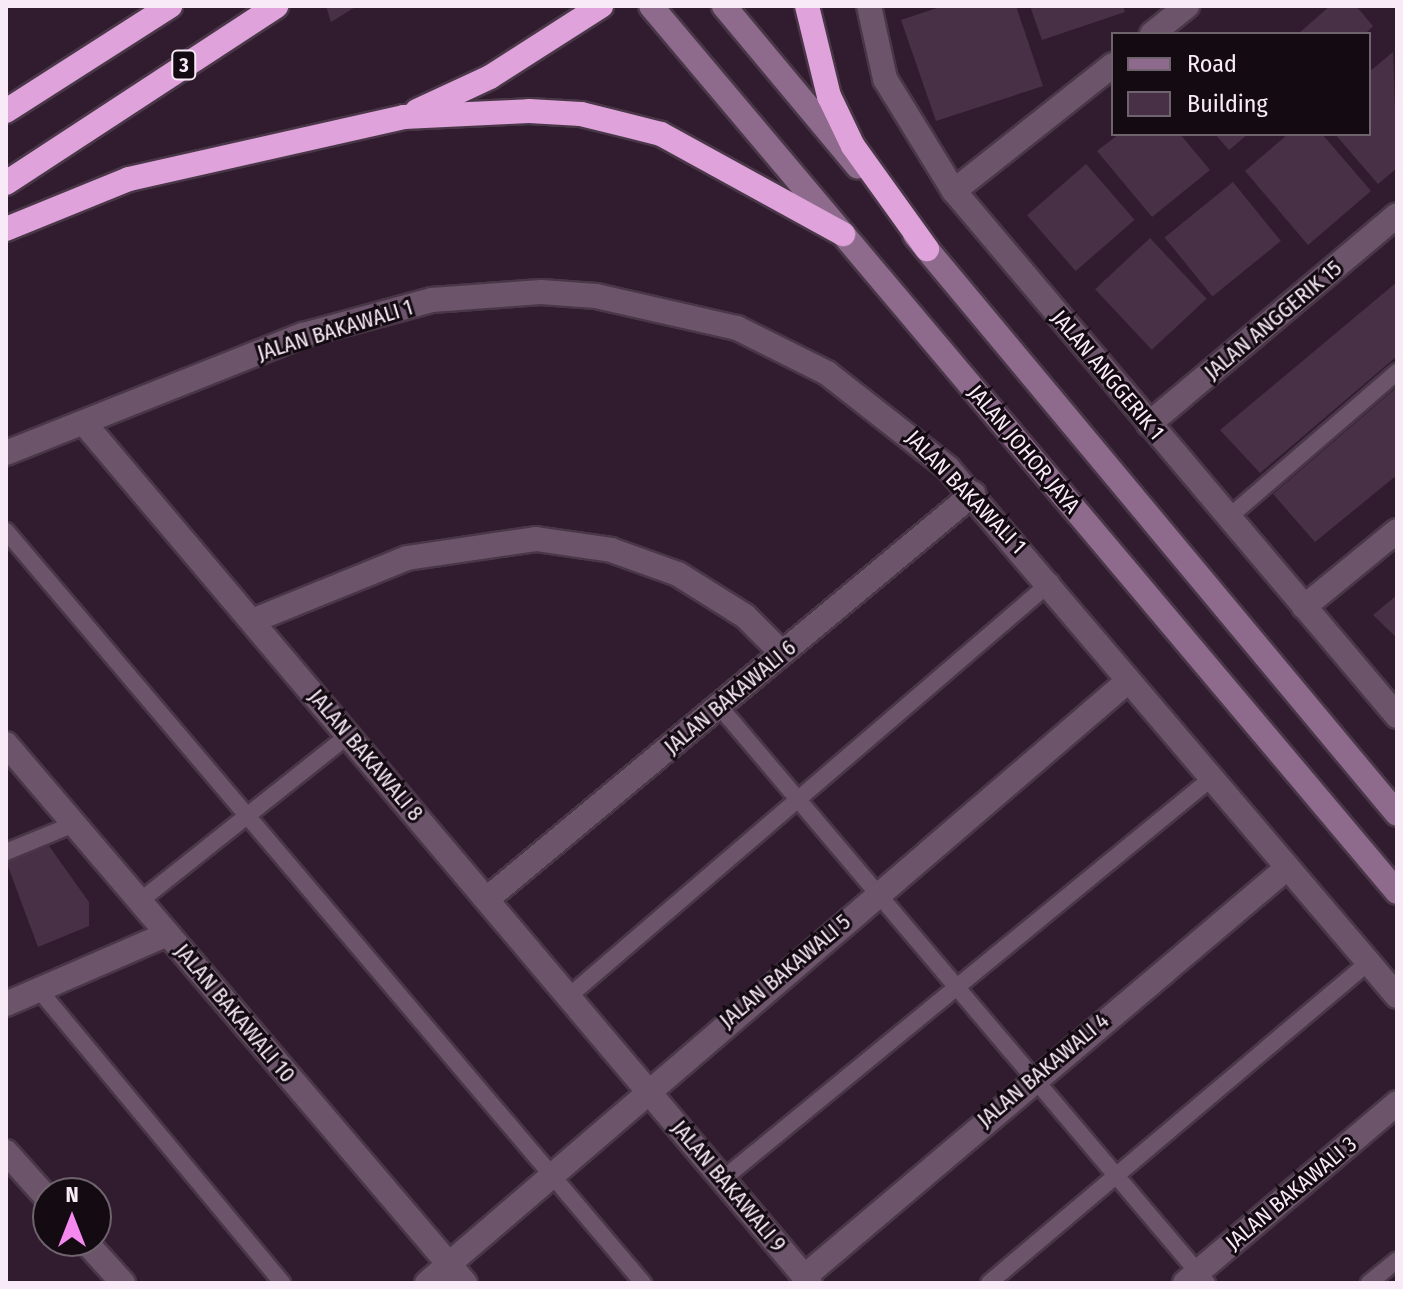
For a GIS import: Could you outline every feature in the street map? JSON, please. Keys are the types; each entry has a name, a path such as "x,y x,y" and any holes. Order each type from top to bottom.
{"highway":[{"path":"6,111 170,6"},
{"name":"3","path":"6,183 276,6"},
{"path":"404,117 490,77 601,6"},
{"path":"807,6 829,96 853,146 927,249"},
{"path":"6,229 129,179 404,117 529,111 627,124 661,134 843,234"}],"main road":[{"name":"JALAN JOHOR JAYA","path":"651,6 1397,892"},
{"path":"724,6 1397,814"}],"street":[{"name":"JALAN ANGGERIK 1","path":"869,6 885,79 954,191 1304,607 1393,702"},
{"path":"1154,32 1187,6"},
{"path":"954,191 1111,67"},
{"name":"JALAN ANGGERIK 15","path":"1149,424 1397,215"},
{"name":"JALAN BAKAWALI 1","path":"6,453 370,315 487,293 582,295 695,313 786,350 878,407 973,494 1051,582 1127,682 1213,777 1397,996"},
{"name":"JALAN BAKAWALI 8","path":"84,423 648,1089"},
{"name":"JALAN BAKAWALI 6","path":"487,899 973,494"},
{"path":"1304,607 1397,531"},
{"path":"252,621 407,558 536,539 611,550 678,574 745,616 782,653"},
{"name":"JALAN BAKAWALI 5","path":"427,1283 648,1089 1127,682"},
{"name":"JALAN BAKAWALI 10","path":"6,744 465,1283"},
{"name":"JALAN BAKAWALI 4","path":"807,1280 1033,1076 1287,868"},
{"path":"6,1004 168,934"},
{"name":"JALAN BAKAWALI 9","path":"648,1089 807,1280"},
{"name":"JALAN BAKAWALI 3","path":"1197,1279 1397,1103"},
{"path":"6,1152 32,1181"},
{"path":"99,1257 123,1283"}],"lane":[{"path":"1229,517 1397,372"},
{"path":"6,531 643,1283"},
{"path":"568,997 801,803 1051,582"},
{"path":"719,706 1033,1076 1197,1279"},
{"path":"140,901 349,735"},
{"path":"723,1179 954,984 1213,777"},
{"path":"6,852 74,824"},
{"path":"989,1283 1118,1178 1368,963"},
{"path":"40,991 282,1283"},
{"path":"1369,1283 1397,1260"}],"building":[{"path":"326,6 357,6 331,22"},
{"path":"943,6 1016,6 1043,86 936,121 901,20"},
{"path":"1030,6 1123,6 1125,12 1042,40"},
{"path":"1330,6 1356,6 1373,26 1367,32 1300,32"},
{"path":"1393,52 1397,168 1378,184 1337,136 1371,136 1371,70"},
{"path":"1116,136 1182,136 1210,170 1152,217 1097,151"},
{"path":"1217,136 1246,136 1229,150"},
{"path":"1286,136 1324,136 1371,191 1308,245 1245,171"},
{"path":"1086,164 1135,220 1076,271 1027,215"},
{"path":"1233,182 1281,241 1212,296 1165,237"},
{"path":"1150,238 1207,299 1152,350 1095,289"},
{"path":"1397,282 1397,356 1260,473 1220,430"},
{"path":"1397,387 1397,475 1315,542 1273,494"},
{"path":"1397,595 1397,638 1373,615"},
{"path":"49,846 89,902 89,926 38,947 6,861"}]}
